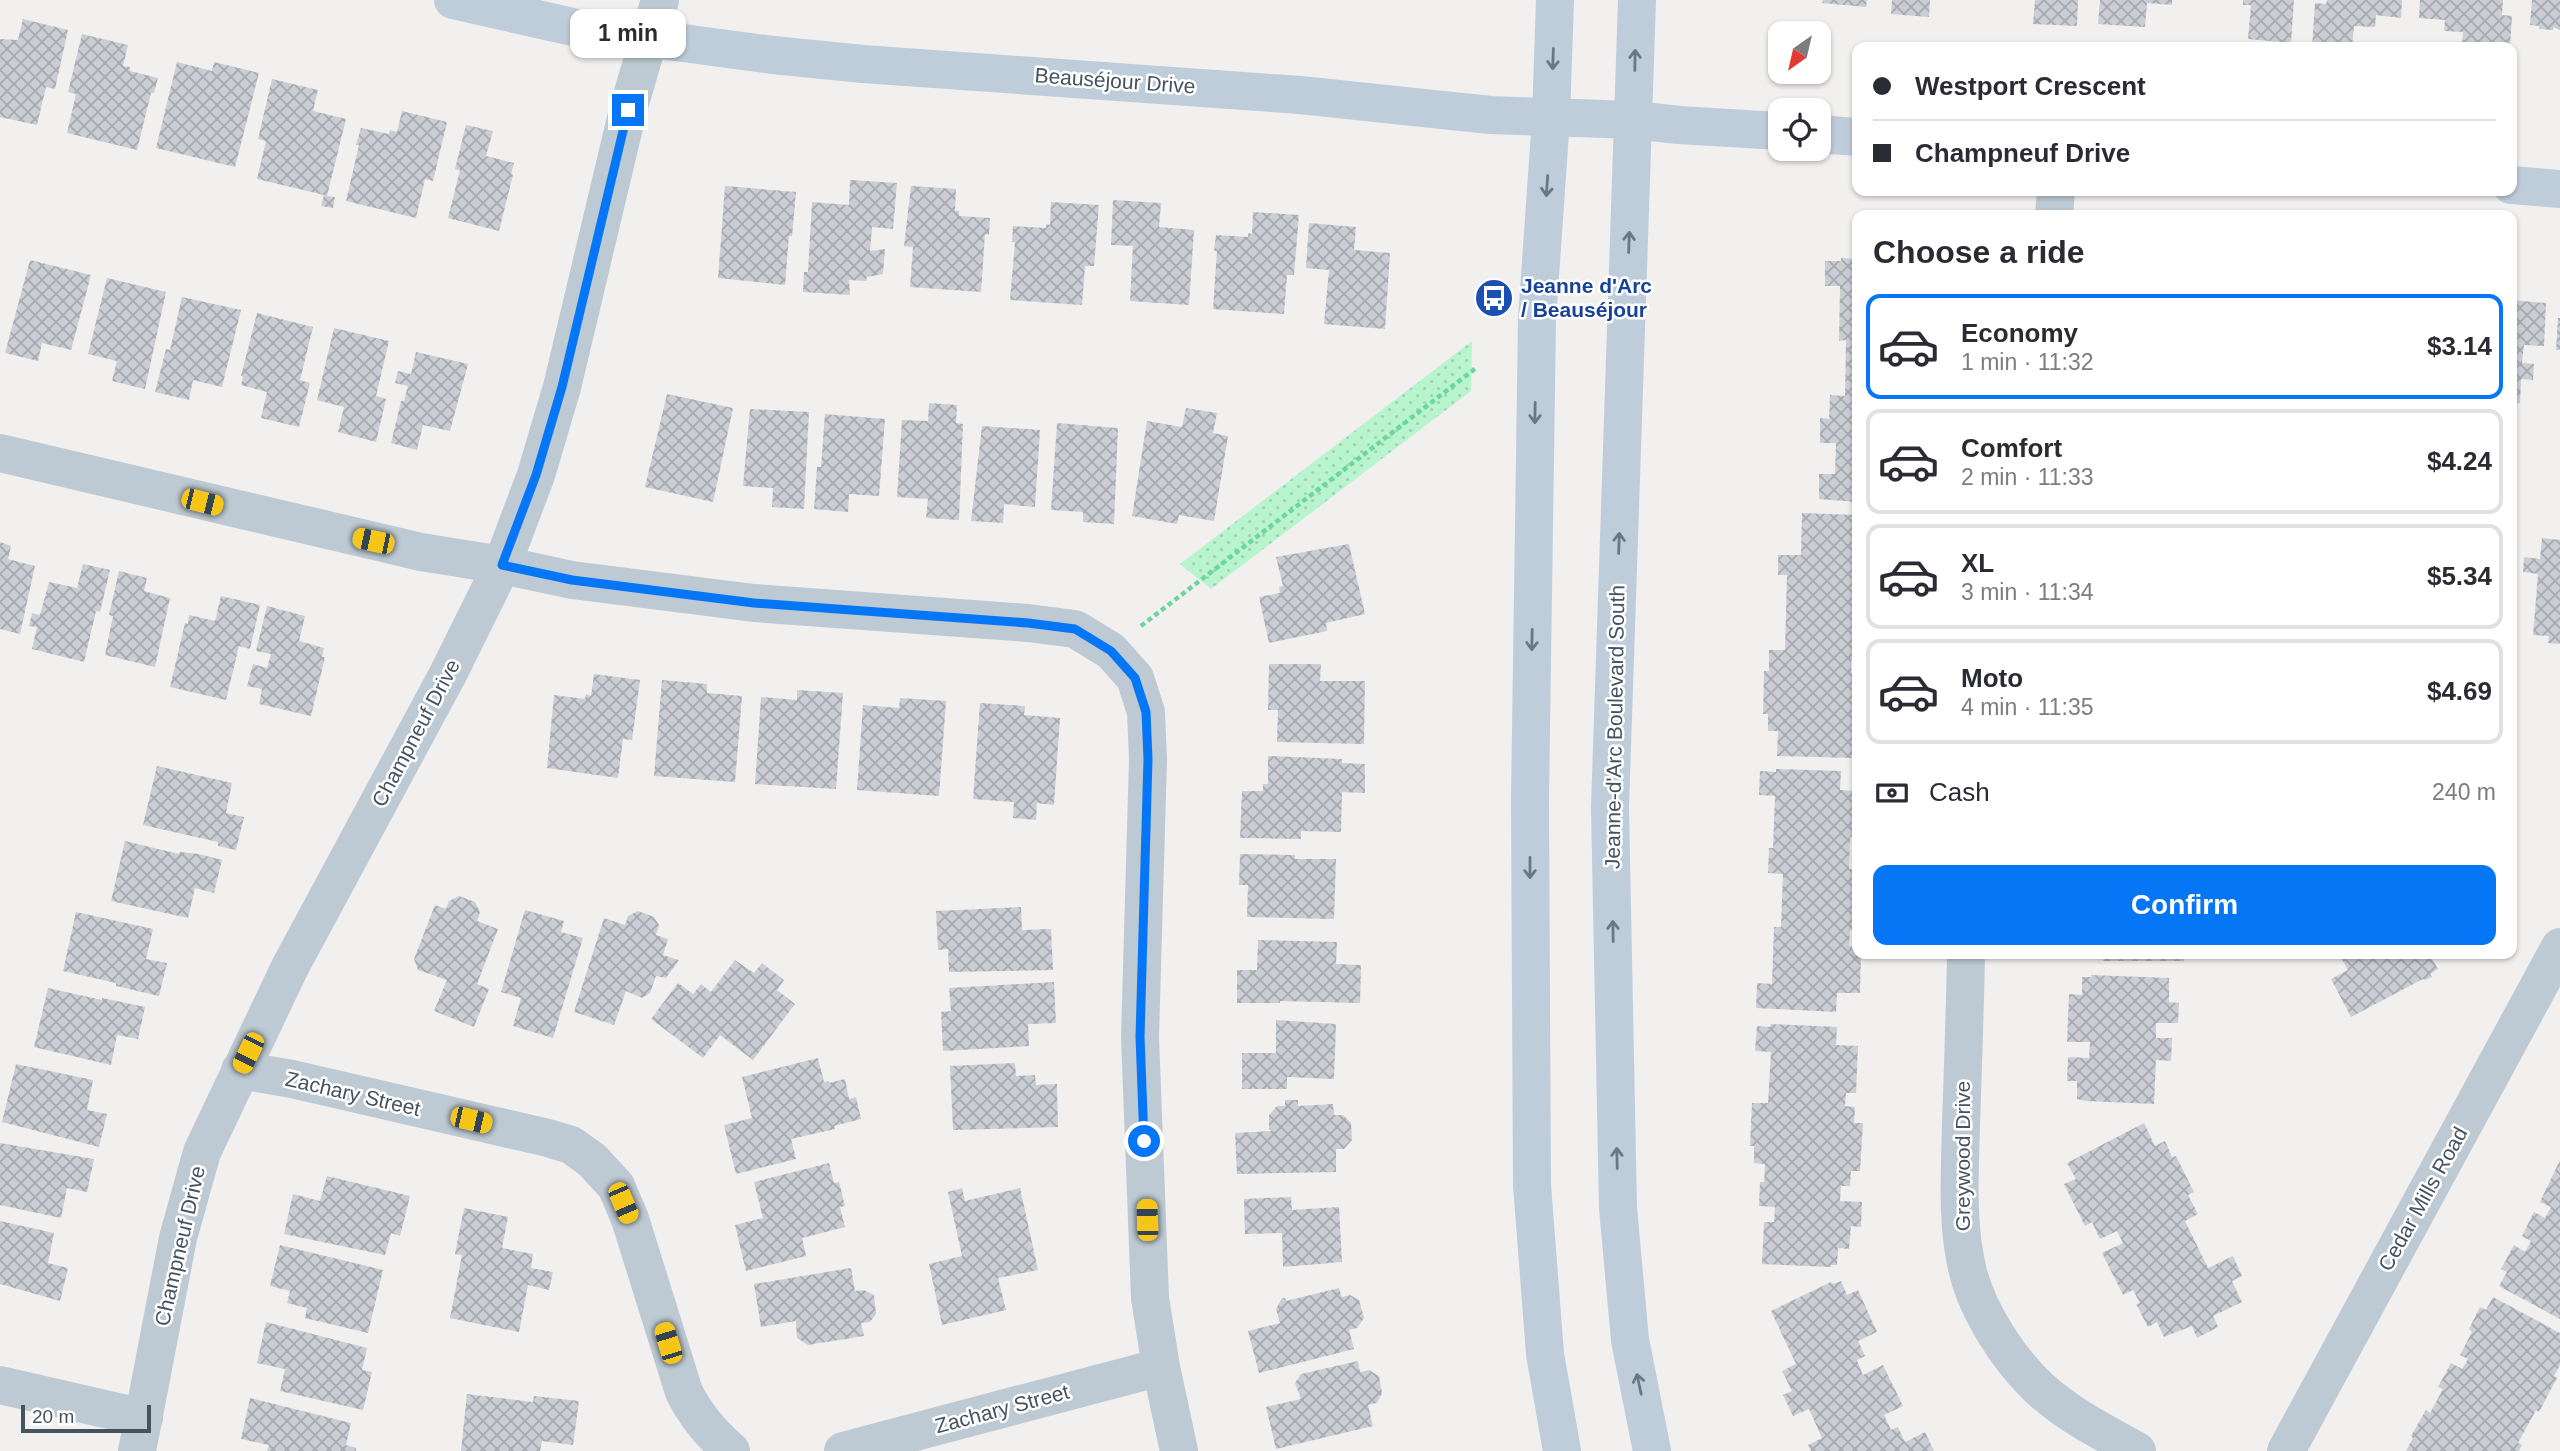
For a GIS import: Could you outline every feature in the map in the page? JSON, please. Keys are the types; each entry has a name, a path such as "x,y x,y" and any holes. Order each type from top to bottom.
{"main road":[{"name":"Beauséjour Drive","path":"453,0 586,30 863,64 1300,95 1490,115 1634,120 1768,130"},
{"path":"1556,0 1537,319 1530,800 1532,1185 1545,1354 1562,1451"},
{"name":"Jeanne-d'Arc Boulevard South","path":"1637,0 1610,807 1618,1208 1630,1340 1652,1451"},
{"path":"1831,135 1852,137"},
{"path":"2517,185 2560,189"}],"street":[{"name":"Champneuf Drive","path":"141,1435 178,1238 202,1152 290,967 448,674 502,565 536,475 562,387 628,110 660,0"},
{"path":"0,453 421,552 572,580 754,603 1028,623 1075,629 1111,651 1135,678 1146,712 1148,759 1140,1037 1150,1298 1179,1451"},
{"name":"Cedar Mills Road","path":"2286,1451 2560,947"},
{"name":"Greywood Drive","path":"1966,959 1959,1182 1961,1228 1968,1273 1987,1317 2011,1358 2039,1388 2071,1413 2137,1451"},
{"name":"Zachary Street","path":"240,1070 292,1079 548,1138 571,1145 592,1160 616,1186 630,1219 684,1392 703,1424 731,1451"},
{"name":"Zachary Street","path":"844,1451 1161,1367"},
{"path":"0,1385 141,1435"}],"path":[{"path":"1111,651 1476,368"}],"green space":[{"path":"1472,341 1471,391 1211,589 1180,564"}],"building":[{"path":"1823,0 1867,0 1866,7 1822,3"},
{"path":"1892,0 1930,0 1929,17 1891,14"},
{"path":"2035,0 2078,0 2077,26 2033,24"},
{"path":"2100,0 2172,0 2172,5 2147,3 2145,27 2098,24"},
{"path":"2243,0 2294,0 2291,42 2248,39 2251,5 2243,5"},
{"path":"2327,0 2402,0 2401,18 2376,15 2375,27 2354,26 2352,42 2312,42 2315,3 2326,4"},
{"path":"2420,0 2503,0 2502,15 2512,16 2510,42 2462,42 2463,32 2444,31 2445,20 2419,18"},
{"path":"2532,0 2560,0 2560,30 2553,27 2553,30 2539,29 2539,26 2530,25"},
{"path":"23,19 68,30 55,89 46,87 37,125 0,117 0,39 18,40"},
{"path":"82,34 128,45 123,66 130,67 130,71 158,78 154,93 151,93 137,150 67,133 76,94 68,92"},
{"path":"177,62 212,71 214,62 259,73 235,167 156,148"},
{"path":"272,79 318,90 313,111 346,119 327,196 335,197 333,208 321,206 324,195 257,179 266,141 258,139"},
{"path":"402,111 447,122 433,181 425,179 416,218 346,201 361,128 389,134 390,130 397,132"},
{"path":"466,125 493,131 486,156 514,163 499,231 448,218 460,170 455,169"},
{"path":"850,180 897,183 893,229 872,227 870,251 885,249 883,274 867,277 866,281 849,280 850,295 803,292 804,272 808,272 812,202 849,205"},
{"path":"725,186 796,192 785,285 718,278"},
{"path":"911,186 956,189 955,211 959,211 959,216 990,218 989,235 985,234 981,292 910,287 913,247 904,246"},
{"path":"1113,200 1161,203 1159,227 1194,230 1189,305 1130,301 1133,246 1111,245"},
{"path":"1051,202 1099,205 1094,266 1085,266 1082,305 1010,300 1015,242 1012,242 1013,226 1046,228 1046,224 1050,225"},
{"path":"1253,212 1299,215 1294,275 1287,275 1284,314 1213,309 1216,235 1248,237 1248,233 1252,234"},
{"path":"1309,223 1356,227 1354,250 1390,253 1385,329 1324,324 1329,270 1306,268"},
{"path":"1841,258 1852,259 1852,502 1819,499 1819,474 1835,474 1836,443 1820,443 1820,418 1829,419 1830,395 1845,396 1846,340 1839,341 1840,286 1825,286 1825,261 1841,261"},
{"path":"30,260 91,275 71,350 42,343 38,361 5,353"},
{"path":"107,278 166,292 145,389 112,381 117,361 88,354"},
{"path":"182,297 241,310 222,387 193,380 189,400 155,392 166,349 170,350"},
{"path":"2517,301 2546,303 2544,346 2524,345 2522,363 2534,364 2533,380 2521,379 2520,403 2517,403"},
{"path":"257,313 313,327 300,380 310,383 299,427 261,418 267,392 241,385"},
{"path":"2558,318 2560,350 2556,350"},
{"path":"334,328 389,341 376,396 386,399 376,442 338,432 344,407 317,400"},
{"path":"416,352 468,364 450,431 423,425 417,450 391,443 401,401 404,401 408,386 395,383 398,371 411,374"},
{"path":"667,394 733,408 713,502 645,487"},
{"path":"929,403 957,405 956,423 963,424 959,520 926,518 928,499 897,497 902,420 928,421"},
{"path":"1186,408 1217,413 1213,433 1228,436 1214,521 1179,515 1177,524 1132,516 1147,421 1182,427"},
{"path":"750,409 809,412 804,509 772,507 773,488 743,486"},
{"path":"825,414 885,419 879,496 849,494 848,512 814,509 817,467 821,467"},
{"path":"1057,423 1118,428 1114,524 1083,522 1083,512 1051,510"},
{"path":"982,426 1040,430 1035,507 1004,504 1003,523 971,521"},
{"path":"1802,513 1852,515 1852,758 1777,756 1778,731 1768,731 1768,714 1763,714 1764,671 1769,671 1769,650 1785,650 1787,575 1778,575 1778,555 1801,555"},
{"path":"2542,538 2560,540 2560,644 2548,643 2549,636 2533,635 2538,574 2523,572 2524,557 2540,559"},
{"path":"0,542 11,546 8,559 35,566 20,634 0,629"},
{"path":"1349,544 1365,614 1326,623 1327,631 1269,643 1259,597 1280,593 1279,587 1283,586 1276,557"},
{"path":"83,564 110,570 100,612 96,611 84,662 32,649 37,627 29,626 32,613 40,615 49,582 77,588"},
{"path":"119,571 147,578 144,591 170,598 155,667 105,655 113,616 109,615"},
{"path":"221,596 260,605 250,649 239,646 226,700 170,687 189,615 215,621"},
{"path":"267,606 305,616 299,641 324,648 322,657 325,657 311,716 259,704 262,689 247,686 253,664 267,668 271,654 256,651"},
{"path":"1269,664 1321,664 1320,681 1365,681 1364,744 1277,742 1278,710 1268,710"},
{"path":"594,674 640,680 632,740 623,739 618,778 547,768 554,695 585,699 586,694 591,696"},
{"path":"662,680 707,684 707,693 742,696 735,782 654,776"},
{"path":"797,690 843,693 836,789 755,784 761,697 797,700"},
{"path":"900,698 946,701 939,796 857,790 863,705 899,708"},
{"path":"980,703 1025,706 1024,715 1060,718 1054,805 1037,803 1036,820 1013,818 1014,802 973,799"},
{"path":"1268,756 1342,759 1342,763 1365,764 1365,793 1342,792 1341,832 1301,831 1301,839 1240,838 1242,791 1263,791 1263,784 1268,784"},
{"path":"157,766 232,783 226,813 244,817 236,850 218,846 218,842 143,825"},
{"path":"1776,769 1841,771 1840,790 1852,791 1849,869 1852,869 1852,930 1849,946 1852,946 1852,959 1861,959 1860,993 1837,993 1836,1012 1756,1008 1757,983 1772,984 1774,927 1781,927 1783,874 1768,873 1769,848 1773,848 1775,796 1759,795 1760,771 1776,772"},
{"path":"125,841 179,854 199,854 222,860 214,893 195,888 188,918 111,901"},
{"path":"1240,854 1295,855 1295,859 1336,859 1334,919 1247,917 1248,885 1239,885"},
{"path":"459,896 475,902 480,912 477,921 498,929 477,984 489,989 474,1027 434,1011 447,980 418,970 414,959 435,905 446,909 449,901"},
{"path":"1021,907 1022,930 1051,929 1053,970 949,972 948,949 938,950 936,911"},
{"path":"525,910 564,921 561,932 583,938 553,1038 513,1026 521,998 501,992"},
{"path":"638,911 654,917 659,925 656,935 668,939 663,955 679,960 666,978 656,976 650,993 642,998 626,991 614,1025 574,1012 604,918 625,925 628,916"},
{"path":"76,912 153,929 146,959 167,963 159,996 63,971"},
{"path":"1258,940 1337,942 1336,964 1361,965 1360,1003 1237,1003 1237,970 1257,970"},
{"path":"2103,959 2184,959 2184,961"},
{"path":"2342,959 2432,959 2438,969 2430,974 2432,977 2423,979 2351,1017 2331,979 2348,970"},
{"path":"735,960 754,973 762,963 784,980 777,990 795,1004 753,1060 720,1035 703,1058 651,1019 678,983 693,994 701,984 711,992"},
{"path":"2091,975 2169,978 2169,1002 2179,1003 2178,1023 2156,1023 2156,1038 2172,1038 2171,1061 2156,1060 2154,1104 2077,1099 2077,1081 2067,1081 2068,1057 2089,1058 2090,1042 2067,1042 2069,994 2082,995 2082,977 2092,977"},
{"path":"1054,982 1056,1023 1028,1024 1029,1046 943,1051 941,1012 951,1011 949,988"},
{"path":"48,988 145,1007 138,1039 117,1035 111,1065 34,1047"},
{"path":"1276,1020 1336,1024 1334,1079 1287,1077 1287,1089 1242,1089 1242,1053 1276,1053"},
{"path":"1771,1024 1837,1027 1836,1045 1858,1046 1856,1093 1846,1093 1845,1106 1855,1107 1854,1123 1863,1123 1860,1171 1851,1171 1850,1186 1841,1186 1840,1201 1862,1202 1861,1227 1851,1226 1849,1249 1838,1248 1837,1265 1831,1267 1762,1264 1764,1222 1774,1222 1775,1207 1759,1206 1760,1182 1764,1182 1765,1164 1754,1163 1754,1146 1750,1146 1752,1103 1768,1103 1771,1052 1755,1051 1757,1026 1770,1027"},
{"path":"818,1058 824,1082 845,1079 849,1099 856,1097 861,1119 834,1126 835,1129 791,1139 796,1159 736,1174 724,1125 752,1118 742,1077"},
{"path":"1015,1063 1016,1076 1035,1075 1036,1085 1057,1084 1058,1127 953,1130 950,1066"},
{"path":"16,1064 93,1080 87,1110 107,1114 99,1147 2,1122"},
{"path":"1285,1100 1298,1100 1298,1106 1333,1104 1334,1115 1343,1115 1351,1123 1352,1140 1344,1149 1336,1149 1336,1172 1237,1174 1235,1133 1272,1131 1269,1129 1269,1115 1277,1106 1285,1106"},
{"path":"2144,1123 2155,1146 2165,1141 2172,1157 2176,1156 2194,1192 2188,1195 2198,1214 2185,1221 2208,1268 2233,1256 2242,1276 2232,1281 2242,1302 2213,1316 2218,1327 2197,1338 2192,1326 2164,1337 2157,1322 2148,1327 2136,1304 2140,1303 2133,1290 2123,1295 2102,1253 2123,1243 2117,1231 2100,1239 2092,1222 2085,1226 2064,1184 2076,1179 2067,1163"},
{"path":"0,1143 94,1159 87,1192 67,1188 61,1218 0,1205"},
{"path":"2560,1160 2560,1319 2499,1286 2507,1272 2501,1269 2514,1245 2525,1252 2531,1241 2522,1236 2534,1212 2545,1218 2551,1207 2540,1202"},
{"path":"829,1163 834,1183 839,1182 845,1206 840,1207 845,1227 802,1238 806,1256 746,1271 735,1225 763,1218 754,1182"},
{"path":"327,1176 410,1196 400,1236 391,1233 385,1255 284,1234 293,1194 320,1201"},
{"path":"962,1188 965,1201 1020,1188 1038,1270 998,1278 1006,1310 942,1325 929,1264 962,1256 948,1192"},
{"path":"1291,1197 1292,1210 1339,1207 1342,1262 1283,1267 1282,1233 1245,1234 1244,1199"},
{"path":"464,1208 508,1217 502,1248 533,1254 531,1268 553,1272 549,1290 528,1285 519,1332 450,1318 462,1255 455,1254"},
{"path":"0,1221 54,1233 48,1263 68,1268 60,1301 0,1284"},
{"path":"280,1245 383,1270 368,1333 305,1318 307,1308 287,1303 290,1291 270,1286"},
{"path":"851,1268 855,1291 864,1290 874,1295 876,1314 870,1322 861,1323 864,1336 808,1345 797,1338 796,1321 761,1327 754,1284"},
{"path":"1841,1281 1847,1295 1858,1290 1877,1332 1858,1341 1865,1356 1857,1360 1863,1375 1883,1365 1903,1406 1884,1415 1891,1430 1898,1427 1905,1442 1925,1432 1934,1451 1811,1451 1808,1445 1822,1438 1809,1409 1793,1416 1783,1395 1792,1391 1782,1371 1796,1364 1771,1311 1831,1282 1833,1284"},
{"path":"1339,1288 1342,1297 1350,1295 1359,1300 1364,1318 1357,1328 1349,1330 1354,1349 1259,1373 1248,1331 1280,1323 1276,1309 1282,1298 1286,1301"},
{"path":"2493,1297 2560,1333 2560,1365 2554,1376 2557,1378 2518,1443 2522,1445 2519,1451 2406,1451 2426,1410 2430,1413 2443,1389 2438,1387 2451,1363 2462,1369 2468,1359 2460,1355 2472,1332 2469,1329 2480,1307 2486,1310"},
{"path":"266,1322 367,1348 362,1370 372,1372 363,1410 280,1391 285,1369 257,1363"},
{"path":"1358,1361 1360,1372 1369,1370 1379,1376 1382,1393 1377,1403 1368,1405 1373,1426 1276,1449 1266,1407 1301,1399 1295,1383 1301,1374"},
{"path":"467,1394 533,1402 534,1396 579,1401 573,1445 542,1441 540,1451 461,1451"},
{"path":"250,1398 351,1423 346,1445 356,1448 356,1451 267,1451 269,1445 241,1439"}],"place":[{"name":"Jeanne d'Arc / Beauséjour","path":"1494,298"}],"route":[{"path":"628,110 562,387 536,475 502,565 572,580 754,603 1028,623 1075,629 1111,651 1135,678 1146,712 1148,759 1140,1037 1144,1141"}]}
